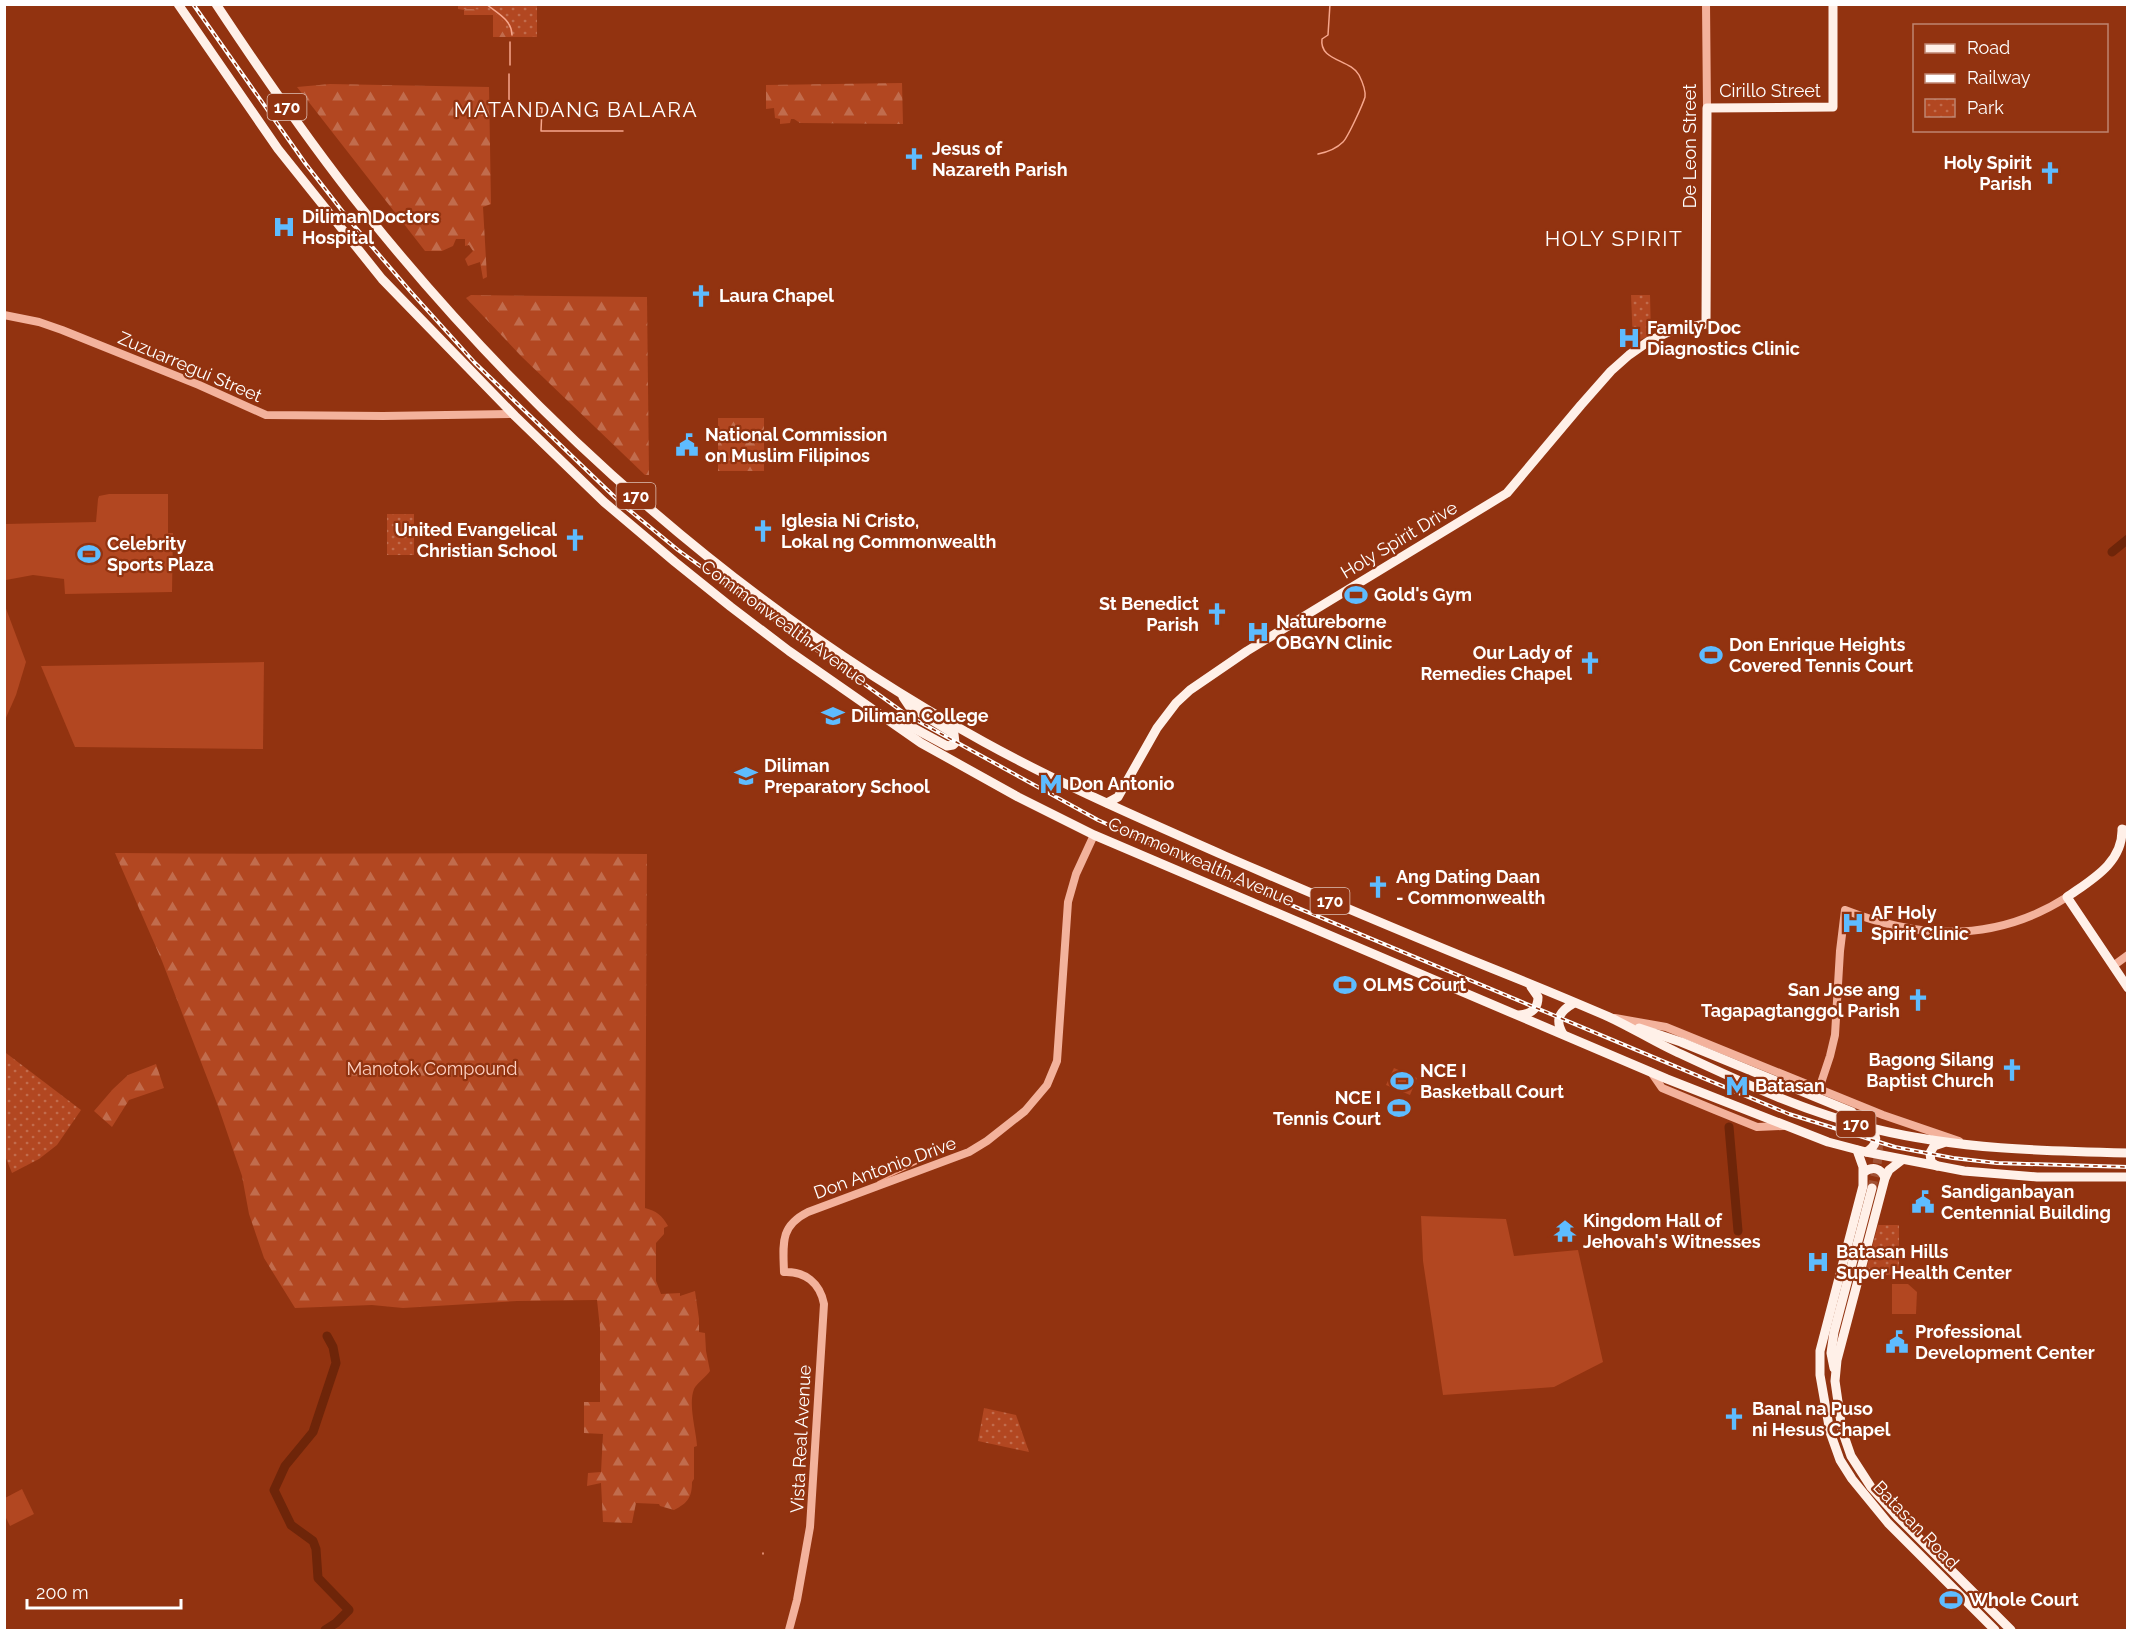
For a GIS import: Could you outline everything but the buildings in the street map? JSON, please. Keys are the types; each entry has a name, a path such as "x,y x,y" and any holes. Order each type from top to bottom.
{"main road":[{"name":"Commonwealth Avenue","path":"178,4 274,144 382,279 512,414 579,478 675,562 760,629 921,742 966,769 1094,835 1651,1072 1785,1125 1862,1151 1943,1168 2037,1177 2127,1178"},
{"name":"Commonwealth Avenue","path":"216,4 320,153 364,211 495,361 567,433 685,538 788,616 898,690 985,742 1120,809 1387,926 1608,1017 1677,1052 1770,1093 1835,1118 1870,1128 1977,1147 2127,1153"},
{"name":"Cirillo Street","path":"1707,108 1833,107 1833,4"},
{"name":"De Leon Street","path":"1706,324 1707,108"},
{"name":"Holy Spirit Drive","path":"1118,797 1157,728 1190,690 1246,651 1507,493 1611,371 1635,350 1673,330 1706,324"},
{"path":"866,703 947,746 954,744 956,738 954,734 909,706 898,690"},
{"path":"1107,803 1118,797 1120,809"},
{"path":"2125,830 2120,849 2111,862 2067,897 2127,988"},
{"path":"1520,1015 1533,1012 1538,1001 1529,984"},
{"path":"1563,1035 1558,1025 1560,1014 1563,1009 1574,1004"},
{"path":"1608,1017 1681,1042 1852,1112"},
{"path":"1862,1151 1874,1147 1875,1134 1870,1128"},
{"path":"1943,1168 1933,1164 1930,1153 1934,1146 1945,1143"},
{"name":"Batasan Road","path":"1862,1151 1864,1172 1861,1193 1820,1351 1820,1375 1830,1432 1840,1460 1853,1482 1870,1503 1995,1630"},
{"name":"Batasan Road","path":"1902,1160 1889,1170 1885,1178 1839,1349 1835,1373 1842,1430 1851,1456 1863,1475 1897,1516 2011,1630"},
{"path":"1864,1172 1877,1169 1885,1178"},
{"path":"1835,1373 1831,1347 1872,1188"}],"street":[{"name":"De Leon Street","path":"1706,4 1707,108"},
{"name":"Zuzuarregui Street","path":"4,315 39,322 62,330 200,385 266,415 512,414"},
{"name":"Don Antonio Drive","path":"784,1272 785,1235 790,1224 799,1217 969,1152 1018,1117 1047,1085 1057,1061 1068,902 1076,874 1094,835"},
{"path":"1819,1089 1834,1035 1845,910 1899,928 1959,932 1992,928 2021,920 2050,909 2067,897"},
{"path":"2113,966 2127,955"},
{"name":"Commonwealth Avenue","path":"1608,1017 1666,1027 1882,1115 1977,1147"},
{"name":"Vista Real Avenue","path":"784,1272 795,1271 806,1275 821,1293 824,1304 810,1527 797,1600 789,1630"}],"green space":[{"path":"458,5 537,5 537,37 493,37 493,15 464,15 464,10 458,9"},
{"path":"458,5 537,5 537,37 509,35 501,18 496,14 483,10 458,9"},
{"path":"902,83 903,124 800,123 791,119 790,123 780,124 780,119 775,118 774,108 766,109 766,85"},
{"path":"330,84 489,87 491,204 483,207 487,277 483,279 480,262 468,266 465,259 473,251 469,245 465,246 465,239 456,239 453,246 442,251 425,251 297,87"},
{"path":"471,295 647,297 649,475 645,475 522,357 466,298"},
{"path":"1631,295 1650,295 1651,335 1633,343"},
{"path":"718,418 764,418 764,471 718,471"},
{"name":"Celebrity Sports Plaza","path":"168,494 168,533 173,533 172,592 65,594 64,579 33,575 6,580 5,524 96,522 99,496"},
{"path":"387,514 414,514 414,555 387,555"},
{"path":"5,606 26,662 16,695 5,720"},
{"path":"264,662 263,749 75,747 41,666"},
{"name":"Manotok Compound","path":"115,853 647,854 645,1208 658,1214 668,1226 664,1228 664,1234 656,1243 656,1281 661,1294 680,1293 680,1296 695,1291 699,1332 705,1333 710,1371 695,1387 692,1395 697,1446 694,1447 694,1479 691,1492 683,1505 674,1510 659,1504 636,1503 632,1523 603,1522 601,1483 587,1486 588,1473 601,1472 603,1434 584,1433 584,1402 600,1402 600,1328 597,1300 517,1301 403,1308 372,1305 295,1308 264,1258 249,1214 242,1176 218,1106 162,961"},
{"path":"6,1053 81,1110 57,1145 39,1159 12,1173 5,1156"},
{"path":"156,1064 164,1088 129,1100 112,1127 94,1111 128,1075"},
{"name":"NCE I Basketball Court","path":"1394,1068 1417,1078 1410,1095 1386,1085"},
{"path":"1421,1216 1506,1219 1514,1256 1578,1250 1603,1362 1554,1387 1443,1395 1423,1261"},
{"path":"1878,1225 1899,1225 1899,1275 1865,1274"},
{"path":"1892,1284 1908,1284 1917,1292 1916,1314 1892,1314"},
{"path":"984,1408 1016,1415 1029,1452 978,1441"},
{"path":"22,1489 34,1514 10,1526 5,1516 5,1498"}],"waterway":[{"path":"486,4 507,21 512,35"},
{"path":"1318,154 1332,150 1343,142 1365,97 1362,82 1355,70 1330,56 1322,46 1322,39 1328,35 1330,4"},
{"path":"510,42 510,65"},
{"path":"509,74 509,100 512,108"},
{"path":"539,108 542,108 541,131 623,131"},
{"path":"2112,552 2128,539"},
{"path":"1729,1127 1738,1231"},
{"path":"878,1182 926,1159"},
{"path":"325,1630 349,1610 318,1578 316,1549 313,1541 291,1525 274,1490 285,1466 313,1432 336,1363 333,1347 327,1336"}],"tunnel":[{"path":"1852,1112 1871,1126 1876,1135 1878,1154 1872,1188"}],"railway":[{"path":"193,4 305,163 350,221 475,363 623,505 678,550 907,715 1098,820 1236,882 1789,1114 1895,1147 1953,1158 1997,1163 2128,1167"}],"place":[{"name":"Jesus of Nazareth Parish","path":"914,159"},
{"name":"Holy Spirit Parish","path":"2050,173"},
{"name":"Diliman Doctors Hospital","path":"284,227"},
{"name":"Laura Chapel","path":"701,296"},
{"name":"Family Doc Diagnostics Clinic","path":"1629,338"},
{"name":"National Commission on Muslim Filipinos","path":"687,445"},
{"name":"Iglesia Ni Cristo, Lokal ng Commonwealth","path":"763,531"},
{"name":"United Evangelical Christian School","path":"575,540"},
{"name":"Celebrity Sports Plaza","path":"89,554"},
{"name":"Gold's Gym","path":"1356,595"},
{"name":"St Benedict Parish","path":"1217,614"},
{"name":"Natureborne OBGYN Clinic","path":"1258,632"},
{"name":"Don Enrique Heights Covered Tennis Court","path":"1711,655"},
{"name":"Our Lady of Remedies Chapel","path":"1590,663"},
{"name":"Diliman College","path":"833,716"},
{"name":"Diliman Preparatory School","path":"746,776"},
{"name":"Don Antonio","path":"1051,784"},
{"name":"Ang Dating Daan - Commonwealth","path":"1378,887"},
{"name":"AF Holy Spirit Clinic","path":"1853,923"},
{"name":"OLMS Court","path":"1345,985"},
{"name":"San Jose ang Tagapagtanggol Parish","path":"1918,1000"},
{"name":"Bagong Silang Baptist Church","path":"2012,1070"},
{"name":"NCE I Basketball Court","path":"1402,1081"},
{"name":"Batasan","path":"1737,1086"},
{"name":"NCE I Tennis Court","path":"1399,1108"},
{"name":"Sandiganbayan Centennial Building","path":"1923,1202"},
{"name":"Kingdom Hall of Jehovah's Witnesses","path":"1565,1231"},
{"name":"Batasan Hills Super Health Center","path":"1818,1262"},
{"name":"Professional Development Center","path":"1897,1342"},
{"name":"Banal na Puso ni Hesus Chapel","path":"1734,1419"},
{"name":"Whole Court","path":"1951,1600"}],"district":[{"name":"MATANDANG BALARA","path":"576,110"},
{"name":"HOLY SPIRIT","path":"1614,239"}]}
